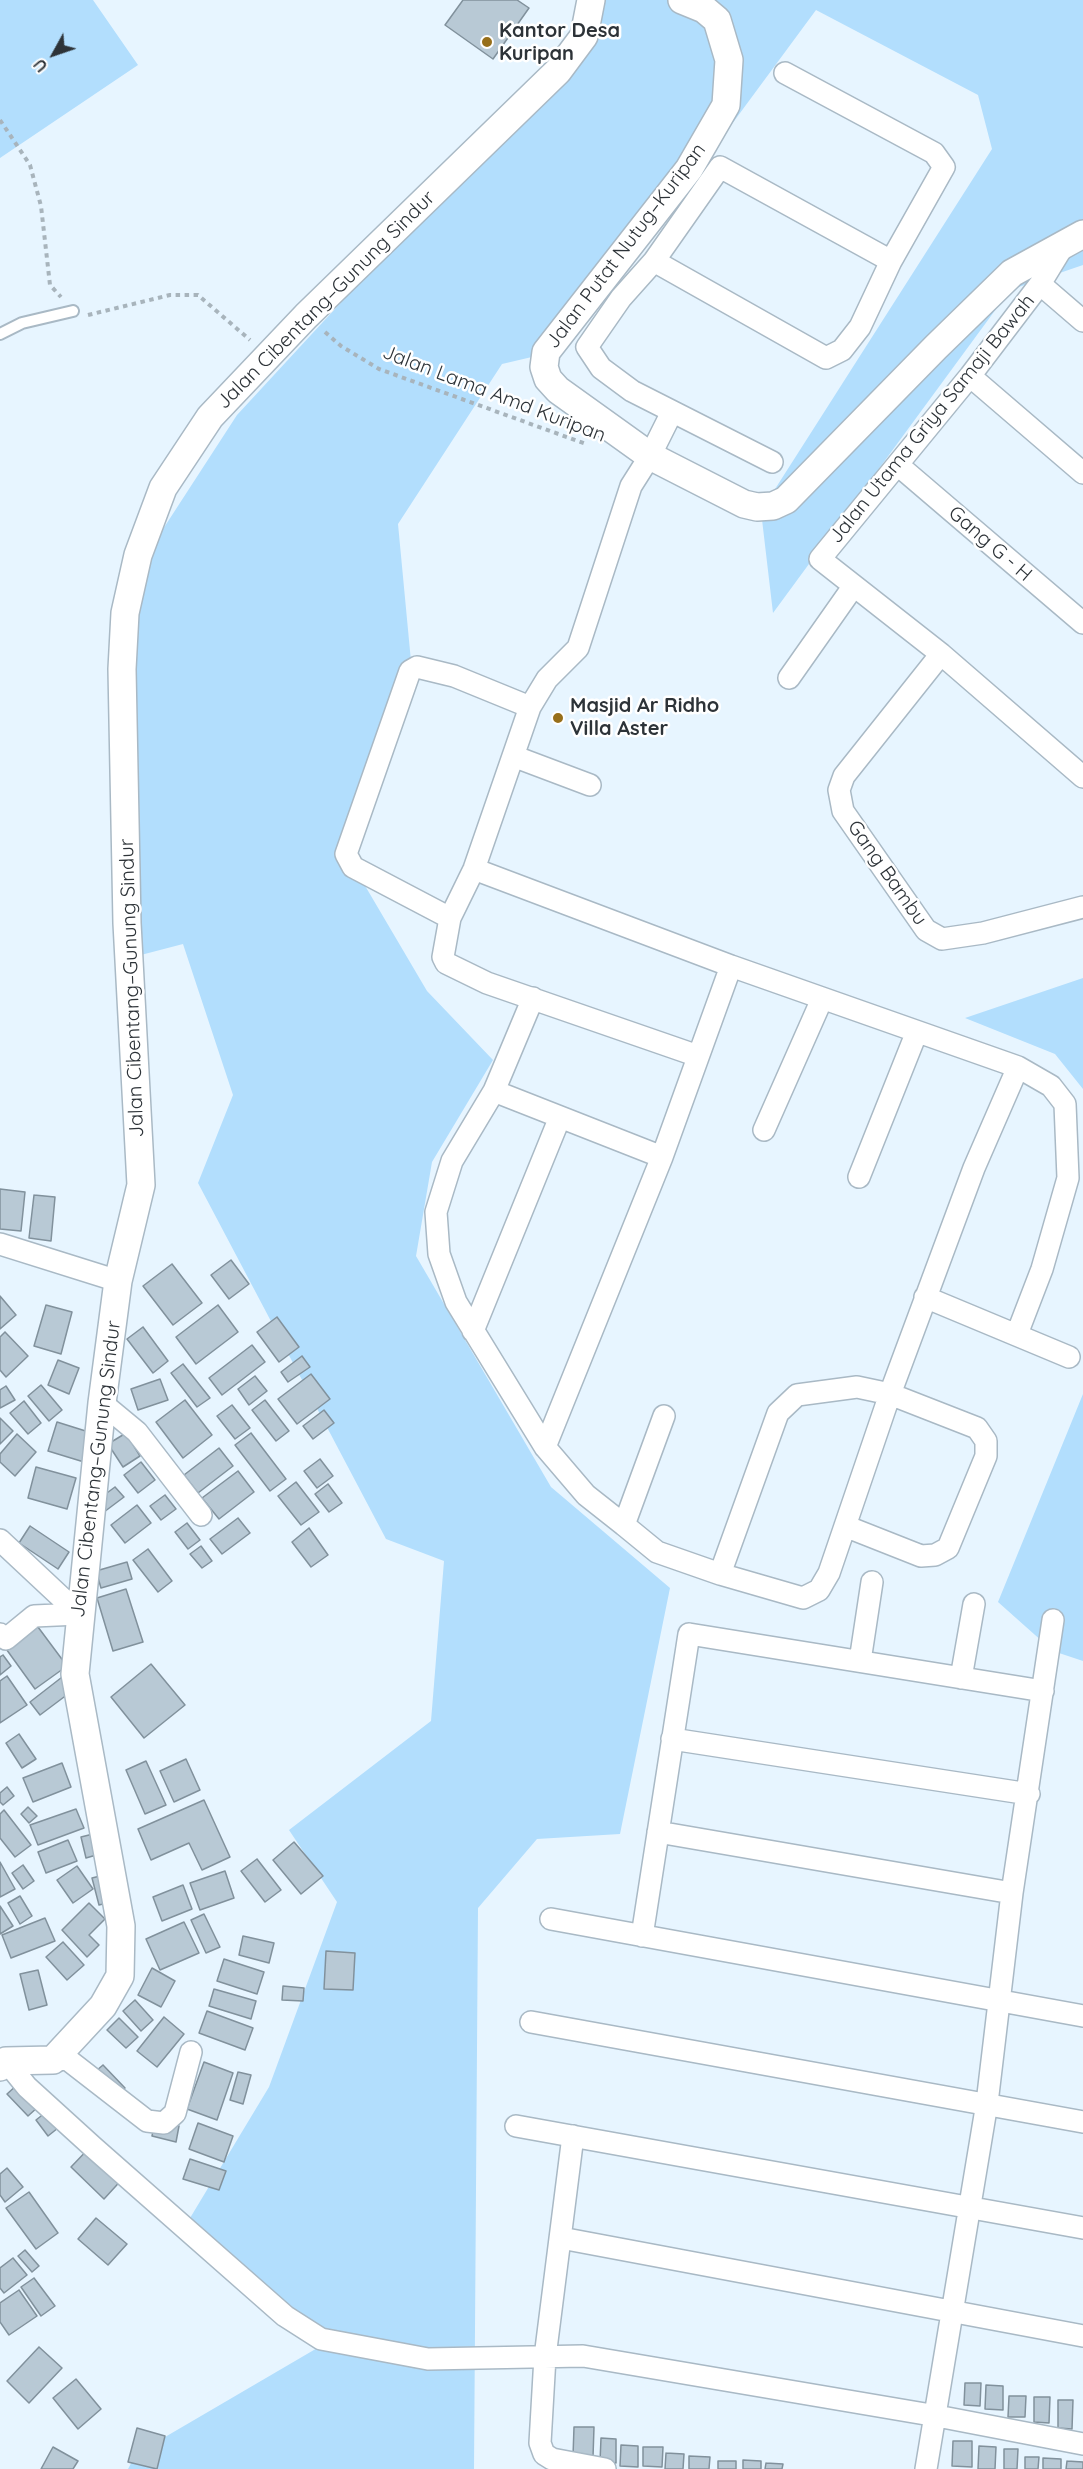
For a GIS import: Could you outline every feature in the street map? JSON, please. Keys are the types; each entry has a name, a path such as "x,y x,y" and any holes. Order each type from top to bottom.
{"street":[{"name":"Jalan Cibentang–Gunung Sindur","path":"53,2060 103,2006 120,1976 121,1926 75,1674 79,1614 102,1403 118,1281 141,1185 127,923 122,669 125,613 138,555 163,488 210,417 306,316 558,71 584,36 592,0"},
{"name":"Jalan Putat Nutug–Kuripan","path":"682,0 704,9 717,20 729,60 726,105 689,169 546,352 544,367 548,379 558,390 650,456 744,504 756,507 773,506 786,500 1012,273 1074,238"},
{"path":"654,261 826,358 842,350 860,327 891,261 944,167 934,153 785,73"},
{"path":"772,462 632,391 601,368 587,347 621,298 654,261 720,167 891,261"},
{"name":"Jalan Utama Griya Samaji Bawah","path":"853,587 820,559 970,376 1074,238"},
{"path":"1040,284 1083,321"},
{"path":"970,376 1083,473"},
{"path":"672,412 650,456 631,486 578,648 547,679 530,707 474,869 450,918 443,957 446,963 487,983 698,1056"},
{"name":"Gang G - H","path":"898,465 1083,623"},
{"path":"789,678 853,587 941,654 1083,777"},
{"name":"Gang Bambu","path":"941,654 844,776 839,790 843,811 926,930 942,939 983,933 1083,907"},
{"path":"450,918 354,867 346,854 410,671 417,667 454,676 530,707"},
{"path":"513,756 590,785"},
{"path":"474,869 916,1034 1018,1067 1051,1086 1065,1104 1068,1178 1042,1269 1017,1334"},
{"path":"545,1447 662,1157 730,966"},
{"path":"533,998 494,1091 452,1161 436,1212 439,1254 456,1302 545,1447 586,1495 657,1552 720,1574 803,1598 819,1590 829,1573 925,1297 974,1168 1018,1067"},
{"path":"764,1130 822,999"},
{"path":"859,1176 916,1034"},
{"path":"494,1091 662,1157"},
{"path":"473,1331 560,1118"},
{"path":"0,1244 118,1281"},
{"path":"925,1297 1069,1357"},
{"path":"720,1574 778,1413 796,1395 857,1387 890,1394 977,1428 986,1441 986,1456 948,1548 935,1555 921,1556 845,1526"},
{"path":"102,1403 137,1432 201,1515"},
{"path":"624,1525 664,1416"},
{"path":"0,1540 79,1614"},
{"path":"860,1661 872,1582"},
{"path":"961,1678 974,1604"},
{"path":"0,1634 6,1639 34,1617 79,1614"},
{"path":"926,2469 937,2416 987,2103 1012,1893 1029,1794 1053,1620"},
{"path":"642,1936 688,1634 1043,1690"},
{"path":"672,1739 1029,1794"},
{"path":"658,1832 1012,1893"},
{"path":"551,1919 1083,2016"},
{"path":"531,2022 1083,2122"},
{"path":"3,2064 67,2059 147,2121 164,2122 175,2113 191,2052"},
{"path":"3,2064 93,2147 285,2316 321,2339 428,2359 583,2356 937,2416 1083,2444"},
{"path":"516,2126 1083,2228"},
{"path":"573,2136 545,2357 540,2443 544,2454 552,2459 605,2469"},
{"path":"561,2238 1083,2336"}],"lane":[{"path":"0,334 22,323 73,311"}],"path":[{"path":"0,120 30,165 41,206 50,285 73,311 93,316 170,295 198,295 269,356"},
{"name":"Jalan Lama Amd Kuripan","path":"306,316 341,346 379,369 590,446"}],"shaded area":[{"path":"0,0 93,0 138,65 0,158"},
{"path":"582,0 1083,0 1083,265 1010,290 773,613 761,511 992,149 978,95 816,10 566,349 502,364 398,524 412,672 354,867 427,991 493,1060 432,1162 416,1256 551,1487 670,1588 620,1834 537,1839 478,1908 474,2469 128,2469 136,2454 319,2347 181,2233 269,2087 337,1902 289,1830 431,1721 444,1561 386,1539 198,1183 233,1095 183,944 137,956 129,654 152,546 237,415 578,46"},
{"path":"1083,978 1083,1089 1055,1054 965,1018"},
{"path":"1083,1394 1083,1661 1053,1651 998,1602"}],"building":[{"name":"Kantor Desa Kuripan","path":"463,0 517,0 529,8 493,59 445,25"},
{"path":"0,1189 25,1192 21,1231 0,1229"},
{"path":"34,1195 55,1197 51,1241 29,1238"},
{"path":"231,1260 249,1284 229,1299 211,1275"},
{"path":"172,1264 202,1303 173,1325 143,1286"},
{"path":"0,1296 16,1315 0,1329"},
{"path":"46,1305 72,1312 61,1354 34,1346"},
{"path":"218,1305 238,1332 196,1364 176,1337"},
{"path":"277,1317 299,1347 279,1362 257,1332"},
{"path":"143,1327 168,1361 153,1373 127,1339"},
{"path":"5,1332 28,1356 6,1377 0,1370 0,1337"},
{"path":"252,1345 265,1362 222,1395 209,1378"},
{"path":"302,1356 310,1367 288,1382 281,1372"},
{"path":"58,1360 79,1368 69,1394 48,1385"},
{"path":"183,1364 210,1398 197,1407 171,1373"},
{"path":"311,1374 330,1399 297,1424 278,1399"},
{"path":"255,1376 267,1391 249,1405 238,1389"},
{"path":"160,1379 168,1400 138,1410 131,1389"},
{"path":"41,1385 62,1410 49,1421 28,1396"},
{"path":"6,1386 15,1400 0,1408 0,1390"},
{"path":"185,1400 212,1435 183,1458 156,1422"},
{"path":"265,1400 289,1431 276,1441 252,1410"},
{"path":"24,1401 41,1423 28,1434 10,1413"},
{"path":"232,1405 250,1428 235,1439 217,1416"},
{"path":"324,1410 334,1423 313,1439 303,1426"},
{"path":"0,1418 13,1431 0,1444"},
{"path":"57,1422 92,1433 84,1462 48,1451"},
{"path":"126,1433 140,1456 123,1467 108,1444"},
{"path":"251,1433 286,1479 270,1491 235,1445"},
{"path":"17,1434 36,1452 15,1476 0,1462 0,1454"},
{"path":"219,1448 233,1466 198,1493 184,1475"},
{"path":"320,1459 333,1476 317,1488 304,1471"},
{"path":"141,1462 155,1480 138,1493 124,1475"},
{"path":"36,1467 76,1478 67,1509 28,1498"},
{"path":"238,1471 254,1492 219,1519 202,1498"},
{"path":"296,1482 319,1512 301,1525 278,1496"},
{"path":"328,1484 342,1503 329,1512 315,1494"},
{"path":"115,1487 124,1497 104,1512 96,1501"},
{"path":"165,1495 176,1509 161,1520 150,1506"},
{"path":"137,1505 151,1523 125,1543 111,1525"},
{"path":"238,1518 250,1533 222,1554 210,1539"},
{"path":"187,1523 200,1540 188,1549 175,1532"},
{"path":"30,1526 69,1552 58,1569 19,1543"},
{"path":"309,1528 328,1555 311,1567 292,1542"},
{"path":"201,1546 212,1561 202,1568 190,1554"},
{"path":"148,1549 172,1581 158,1592 133,1560"},
{"path":"127,1562 132,1579 101,1588 96,1571"},
{"path":"126,1589 143,1642 113,1651 97,1598"},
{"path":"35,1623 67,1666 35,1689 4,1646"},
{"path":"3,1655 11,1666 0,1675 0,1657"},
{"path":"151,1664 185,1705 144,1738 111,1697"},
{"path":"66,1674 76,1688 40,1715 30,1702"},
{"path":"7,1676 27,1705 0,1723 0,1681"},
{"path":"19,1734 36,1759 22,1768 6,1743"},
{"path":"186,1759 200,1790 174,1802 160,1771"},
{"path":"146,1761 166,1805 145,1814 126,1770"},
{"path":"62,1763 71,1787 33,1802 23,1778"},
{"path":"7,1787 14,1796 3,1805 0,1802 0,1793"},
{"path":"204,1800 230,1857 202,1870 189,1843 151,1860 138,1829"},
{"path":"28,1807 37,1816 29,1823 21,1814"},
{"path":"76,1809 84,1828 38,1845 30,1825"},
{"path":"4,1810 31,1845 15,1857 0,1838 0,1814"},
{"path":"97,1833 103,1853 86,1858 81,1837"},
{"path":"68,1840 77,1861 46,1873 38,1852"},
{"path":"294,1842 323,1876 301,1894 273,1860"},
{"path":"257,1859 281,1890 265,1902 241,1871"},
{"path":"0,1862 15,1889 0,1897"},
{"path":"23,1865 34,1881 23,1889 12,1873"},
{"path":"77,1866 93,1889 73,1903 57,1880"},
{"path":"225,1871 234,1898 200,1910 190,1883"},
{"path":"100,1876 107,1903 99,1905 92,1878"},
{"path":"183,1885 192,1909 162,1921 153,1897"},
{"path":"20,1896 32,1916 20,1924 8,1903"},
{"path":"89,1903 105,1919 89,1935 99,1945 87,1957 62,1930"},
{"path":"0,1906 13,1926 0,1934"},
{"path":"204,1914 220,1947 206,1953 191,1920"},
{"path":"45,1918 55,1941 11,1958 2,1935"},
{"path":"184,1922 199,1953 160,1970 146,1939"},
{"path":"243,1936 274,1943 269,1963 239,1955"},
{"path":"63,1942 84,1965 67,1980 46,1957"},
{"path":"326,1951 355,1953 353,1990 324,1989"},
{"path":"224,1959 264,1972 257,1994 217,1981"},
{"path":"152,1968 175,1981 161,2007 138,1995"},
{"path":"38,1970 47,2005 29,2010 20,1974"},
{"path":"283,1986 304,1988 303,2001 282,2000"},
{"path":"214,1989 256,2001 251,2019 209,2006"},
{"path":"135,2000 153,2020 141,2031 123,2011"},
{"path":"207,2011 253,2028 245,2050 199,2033"},
{"path":"164,2017 184,2034 157,2067 137,2051"},
{"path":"119,2018 138,2037 126,2048 107,2030"},
{"path":"204,2062 233,2073 217,2120 187,2109"},
{"path":"103,2065 125,2088 111,2100 89,2077"},
{"path":"238,2072 251,2075 243,2104 230,2100"},
{"path":"28,2075 49,2097 28,2116 7,2094"},
{"path":"55,2105 68,2120 48,2136 36,2120"},
{"path":"155,2121 179,2126 176,2142 152,2136"},
{"path":"198,2123 233,2136 224,2162 189,2149"},
{"path":"93,2144 126,2175 104,2199 71,2167"},
{"path":"190,2159 226,2171 219,2190 183,2179"},
{"path":"7,2168 23,2187 5,2202 0,2195 0,2174"},
{"path":"29,2192 58,2233 36,2249 6,2208"},
{"path":"96,2218 127,2244 108,2265 78,2239"},
{"path":"25,2250 39,2266 32,2272 18,2256"},
{"path":"13,2258 27,2275 4,2293 0,2288 0,2268"},
{"path":"34,2278 55,2306 41,2316 21,2287"},
{"path":"19,2290 37,2316 9,2335 0,2322 0,2303"},
{"path":"39,2347 62,2368 29,2403 7,2381"},
{"path":"76,2379 101,2409 78,2429 53,2398"},
{"path":"965,2383 981,2383 980,2406 964,2405"},
{"path":"986,2385 1003,2386 1003,2410 985,2409"},
{"path":"1009,2396 1026,2396 1025,2417 1008,2417"},
{"path":"1034,2397 1050,2397 1049,2423 1034,2422"},
{"path":"1058,2400 1073,2400 1072,2429 1058,2428"},
{"path":"574,2427 594,2427 593,2457 573,2456"},
{"path":"137,2428 165,2436 157,2469 128,2462"},
{"path":"601,2438 616,2439 616,2463 600,2462"},
{"path":"953,2441 972,2441 972,2467 952,2466"},
{"path":"621,2445 638,2446 638,2467 620,2466"},
{"path":"979,2446 996,2447 995,2469 978,2469"},
{"path":"53,2447 78,2461 73,2469 41,2469"},
{"path":"643,2447 663,2447 662,2467 643,2466"},
{"path":"1004,2449 1018,2449 1017,2469 1004,2469"},
{"path":"666,2453 684,2454 683,2469 665,2469"},
{"path":"689,2456 710,2457 709,2469 689,2469"},
{"path":"1025,2457 1039,2457 1038,2469 1025,2469"},
{"path":"1043,2458 1061,2459 1061,2469 1043,2469"},
{"path":"743,2460 761,2461 761,2469 743,2469"},
{"path":"718,2461 736,2461 736,2469 718,2469"},
{"path":"1067,2461 1083,2462 1083,2469 1066,2469"},
{"path":"766,2463 783,2464 782,2469 765,2469"}],"place":[{"name":"Kantor Desa Kuripan","path":"487,42"},
{"name":"Masjid Ar Ridho Villa Aster","path":"558,718"}]}
